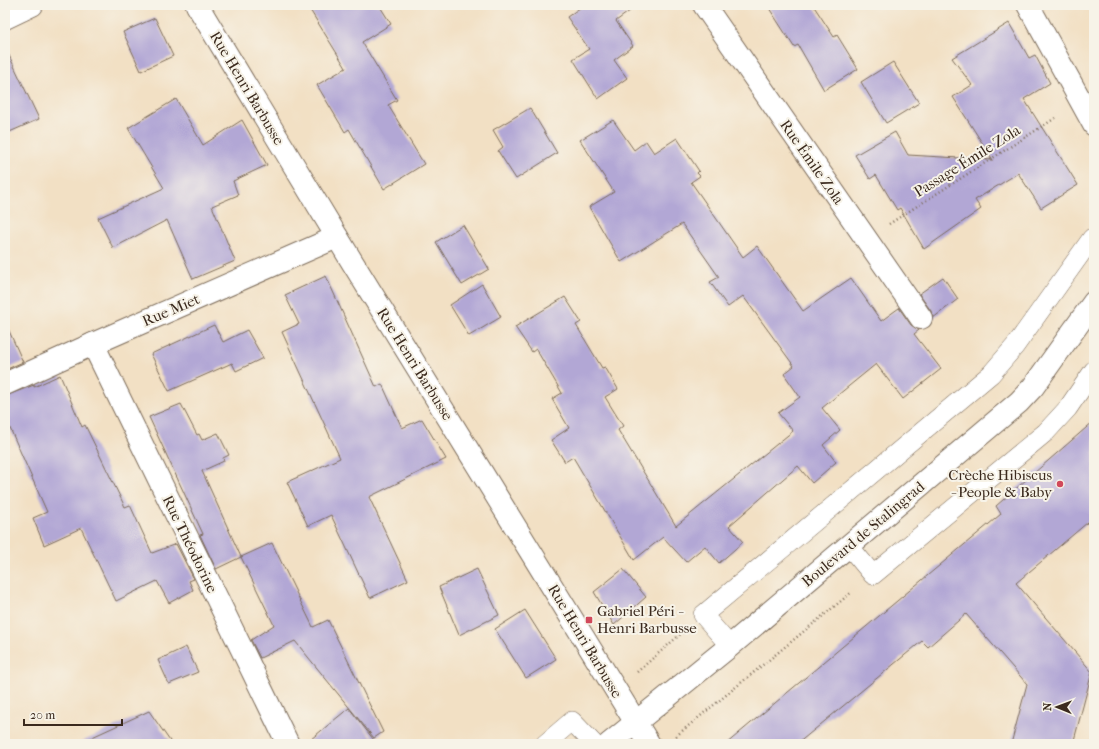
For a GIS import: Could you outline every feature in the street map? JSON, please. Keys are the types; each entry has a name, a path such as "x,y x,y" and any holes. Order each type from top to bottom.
{"street":[{"path":"5,18 32,5"},
{"name":"Rue Henri Barbusse","path":"197,5 337,237 649,744"},
{"name":"Rue Émile Zola","path":"704,5 921,318"},
{"path":"1028,5 1094,125"},
{"name":"Rue Miet","path":"5,384 337,237"},
{"name":"Boulevard de Stalingrad","path":"609,744 730,646 1019,402 1033,387 1094,302"},
{"name":"Rue Théodorine","path":"93,344 288,744"}],"lane":[{"path":"730,646 703,615 991,374 1015,346 1092,238 1094,240"},
{"path":"849,546 873,575 1046,432 1068,408 1094,370"},
{"path":"545,744 572,721 594,744"}],"path":[{"name":"Passage Émile Zola","path":"866,239 1081,102"},
{"path":"672,739 873,575"}],"building":[{"path":"307,5 379,5 391,24 362,42 397,100 388,105 424,164 384,189 349,129 345,132 317,85 346,68"},
{"path":"584,5 638,5 616,21 633,46 614,60 627,78 598,99 573,59 589,49 567,17"},
{"path":"767,5 813,5 834,37 837,35 858,69 824,90 798,45 794,47"},
{"path":"155,18 173,56 141,71 123,32"},
{"path":"1009,23 1029,58 1035,55 1050,83 1024,99 1078,185 1041,208 1018,173 975,200 981,209 924,249 900,208 897,210 876,175 870,179 855,155 895,132 908,155 993,160 953,97 972,85 952,58"},
{"path":"5,47 39,119 5,134"},
{"path":"893,62 919,103 886,123 861,82"},
{"path":"176,99 203,145 242,120 267,165 233,181 238,195 212,206 235,261 193,279 167,220 113,248 98,218 164,188 128,128"},
{"path":"530,108 557,153 516,179 498,151 503,147 493,130"},
{"path":"613,120 634,150 646,141 654,153 677,138 699,171 697,173 700,176 691,182 743,257 757,246 803,311 851,278 881,321 899,308 911,325 919,330 914,334 941,369 903,399 876,364 822,408 840,430 823,445 836,462 812,483 798,466 729,526 743,542 719,563 705,546 686,562 663,537 634,560 573,457 565,462 551,440 569,428 552,399 562,393 536,349 532,352 515,327 565,297 581,322 576,325 602,368 605,367 618,389 605,397 623,426 618,430 676,526 793,431 778,413 800,397 784,374 794,366 743,296 728,307 710,282 719,277 682,224 621,262 589,207 614,192 580,140"},
{"path":"463,225 489,269 462,285 436,242"},
{"path":"326,276 376,387 382,384 402,428 422,419 446,459 369,497 408,580 370,598 331,515 308,526 287,482 340,458 282,332 299,324 285,295"},
{"path":"943,277 958,299 933,318 931,311 919,294"},
{"path":"482,284 501,317 469,336 450,305"},
{"path":"5,322 23,362 5,370"},
{"path":"214,325 223,342 247,330 263,358 236,371 232,363 169,391 151,354"},
{"path":"60,375 82,427 85,425 125,507 130,505 152,553 176,544 194,579 189,581 193,590 169,603 157,581 116,601 81,528 44,545 33,518 47,512 5,417 5,396 34,385 34,387"},
{"path":"181,404 197,435 199,434 202,440 218,433 229,455 223,458 224,461 202,471 241,557 216,569 200,535 203,534 149,417"},
{"path":"1094,421 1094,517 1016,583 1092,672 1073,744 1011,744 1027,684 966,614 928,647 922,641 797,744 726,744 1001,514 996,506"},
{"path":"272,543 313,627 328,620 383,732 374,738 295,641 260,658 251,640 274,625 241,557"},
{"path":"477,569 499,615 459,635 439,587"},
{"path":"623,569 646,597 614,625 594,592"},
{"path":"525,610 556,659 526,678 495,629"},
{"path":"186,647 198,672 169,684 158,660"},
{"path":"349,708 377,744 305,744"},
{"path":"149,711 172,744 77,744"}],"place":[{"name":"Crèche Hibiscus - People & Baby","path":"1060,484"},
{"name":"Gabriel Péri - Henri Barbusse","path":"589,620"}]}
